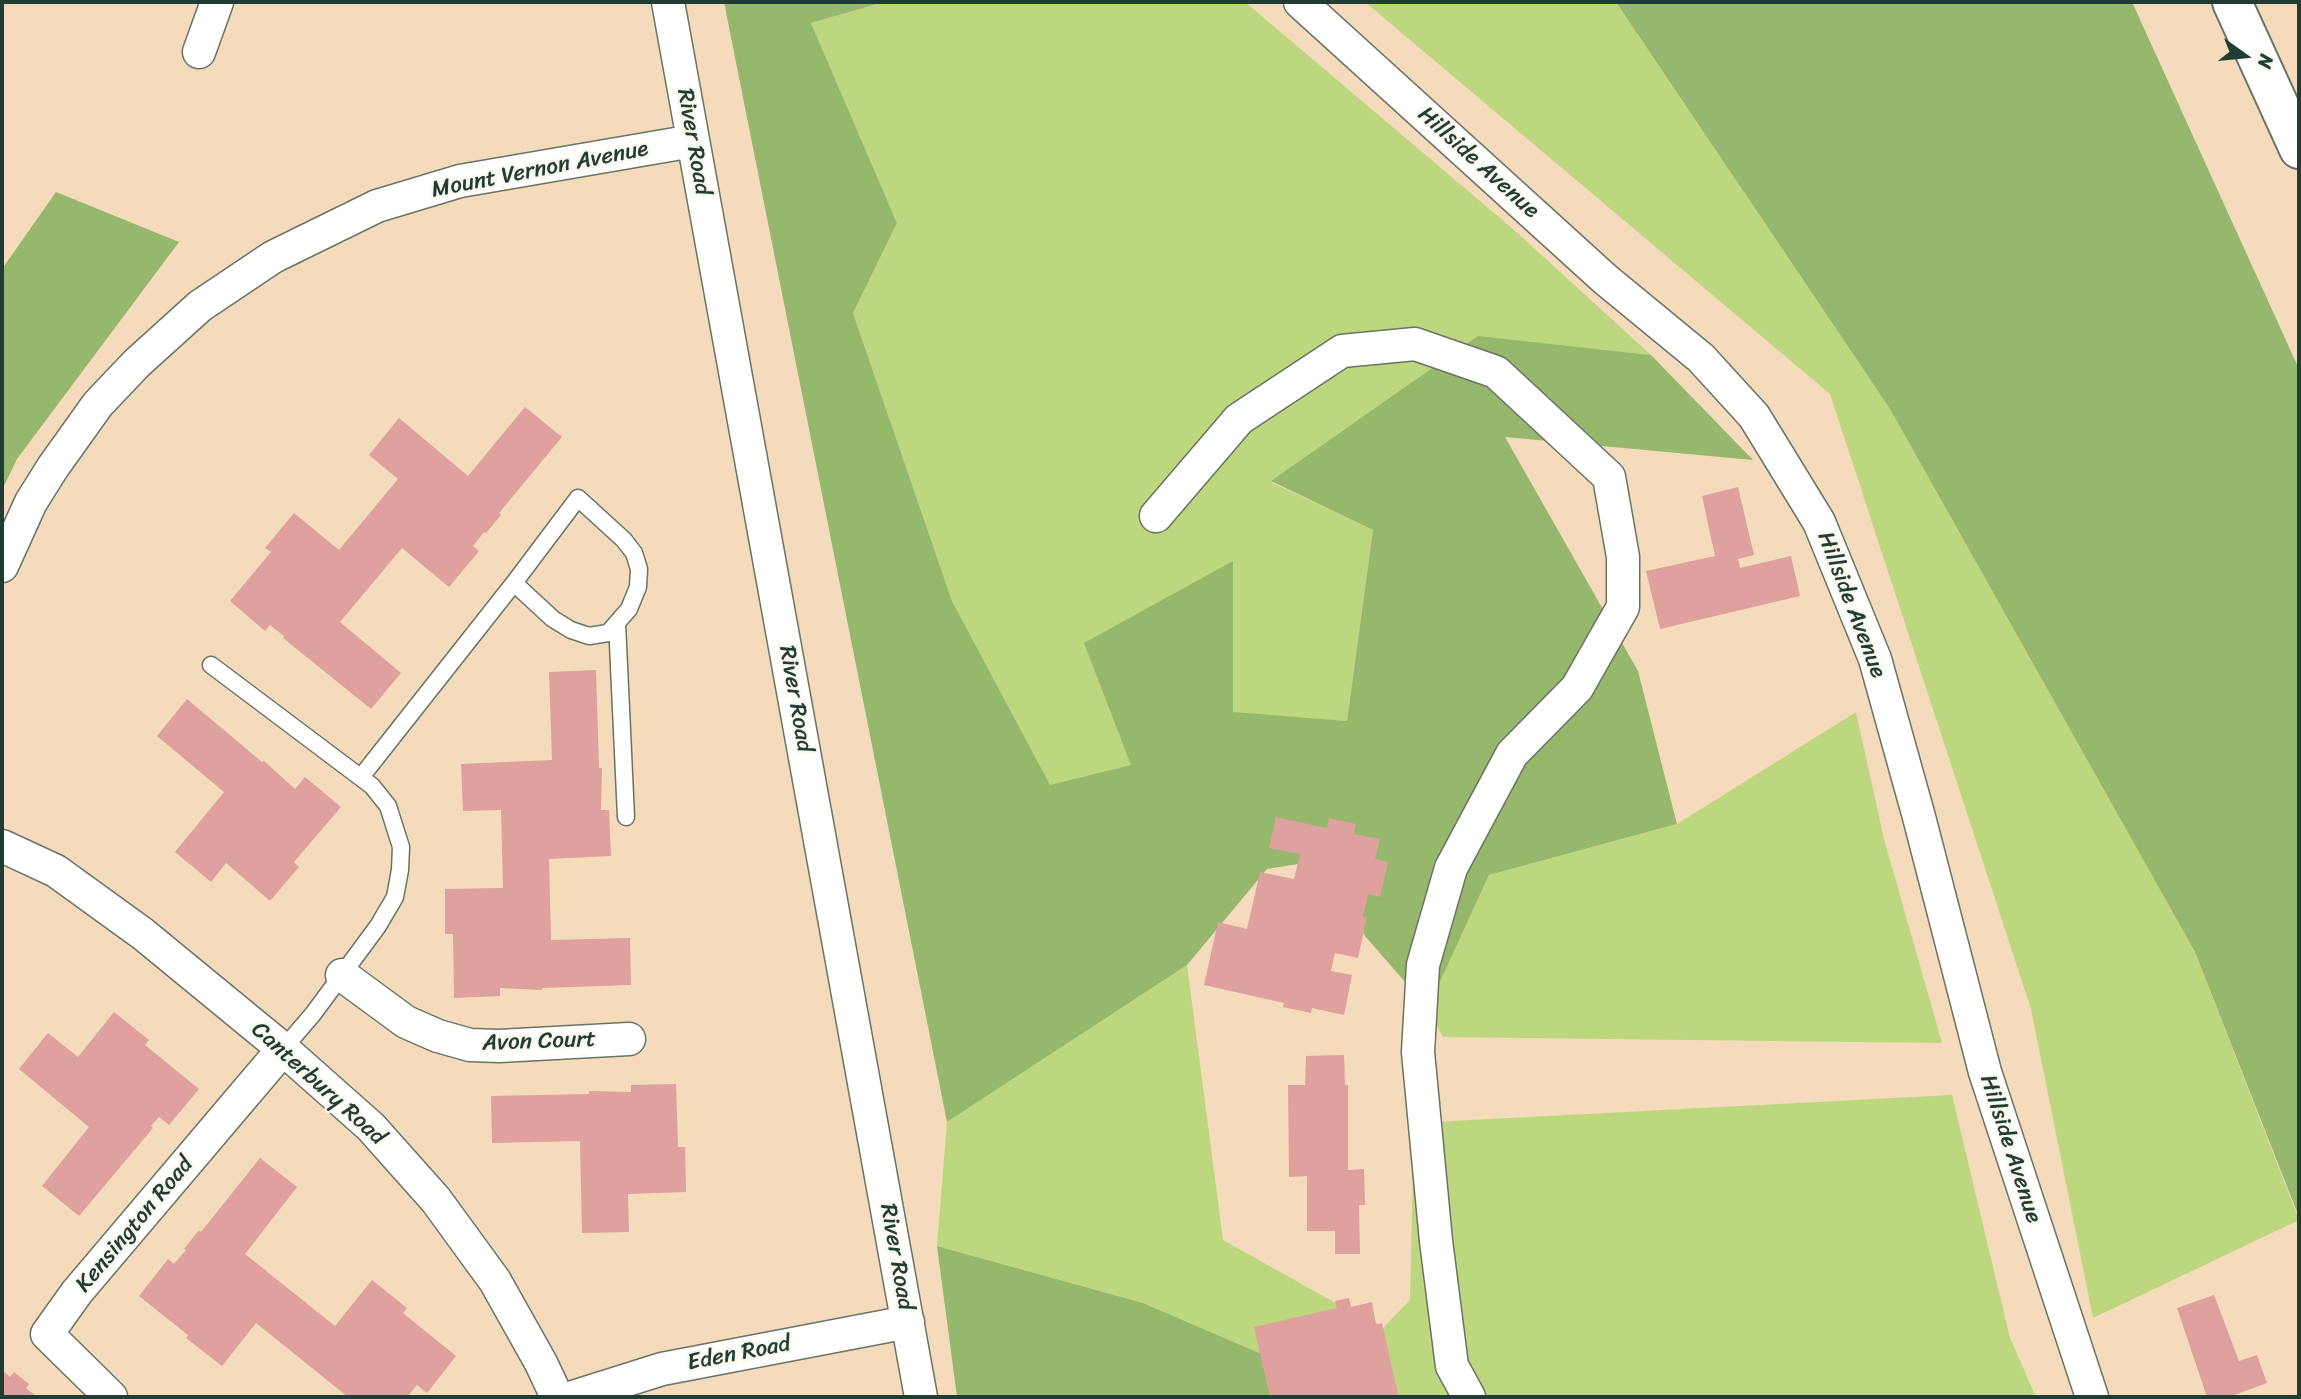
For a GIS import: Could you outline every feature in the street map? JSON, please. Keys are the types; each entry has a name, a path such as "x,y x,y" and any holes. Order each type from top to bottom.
{"main road":[{"path":"2232,2 2299,149"}],"street":[{"path":"199,52 217,2"},
{"name":"River Road","path":"668,2 921,1397"},
{"name":"Hillside Avenue","path":"1300,2 1605,279 1701,358 1754,416 1819,522 1875,659 1986,1072 2092,1397"},
{"name":"Mount Vernon Avenue","path":"2,566 31,502 52,467 99,404 137,363 200,306 272,257 377,206 460,181 693,141"},
{"path":"1156,516 1239,419 1342,351 1354,349 1415,344 1496,372 1609,477 1623,557 1623,607 1577,688 1512,754 1451,867 1423,965 1418,1052 1436,1241 1452,1366 1469,1397"},
{"name":"Canterbury Road","path":"2,846 55,871 143,934 283,1049 370,1126 436,1200 495,1281 557,1397"},
{"name":"Avon Court","path":"342,975 405,1022 438,1036 470,1045 629,1039"},
{"name":"Kensington Road","path":"111,1397 47,1334 77,1292 283,1049"},
{"name":"Eden Road","path":"573,1397 662,1368 908,1322"}],"lane":[{"path":"360,777 578,498 624,540 634,553 639,569 638,587 629,608 608,633 589,636 571,630 553,619 514,583"},
{"path":"617,623 626,817"},
{"path":"211,665 372,786 388,806 401,847 395,897 378,926 342,975 283,1049"}],"green space":[{"path":"724,2 884,2 811,23 897,223 853,313 952,601 1050,785 1131,765 1084,643 1233,561 1233,712 1347,721 1373,530 1271,481 1478,336 1651,355 1753,460 1505,437 1638,671 1677,824 1489,875 1428,1008 1364,935 1335,858 1267,869 1187,965 947,1122"},
{"path":"884,2 1245,2 1513,229 1651,355 1478,337 1271,482 1373,530 1347,721 1233,713 1233,562 1131,765 1050,786 952,601 853,313 897,223 811,23"},
{"path":"1365,2 1616,2 1890,409 2195,952 2299,1220 2093,1318 2031,1009 1830,394"},
{"path":"1616,2 2132,2 2299,369 2299,1217 2195,952 1890,409"},
{"path":"56,192 179,242 17,459 2,490 2,269"},
{"path":"1856,712 1884,839 1942,1043 1443,1037 1428,1008 1489,875 1677,824"},
{"path":"1187,965 1223,1240 1382,1329 1410,1300 1414,1123 1952,1095 2010,1338 2036,1397 1356,1397 1143,1303 937,1246 947,1122"},
{"path":"937,1246 1143,1303 1350,1392 1356,1397 957,1397"}],"building":[{"path":"525,407 562,437 473,546 479,551 449,587 402,548 340,622 401,673 371,709 270,625 265,631 230,601 271,552 265,548 294,513 339,550 398,479 369,455 399,418 468,476"},
{"path":"1738,487 1754,555 1738,559 1740,568 1791,556 1800,596 1660,629 1646,571 1715,556 1702,496"},
{"path":"596,670 599,768 602,768 601,810 609,810 611,856 549,859 551,940 630,938 631,985 542,990 500,988 500,996 454,998 453,934 445,934 445,889 503,888 501,810 463,811 461,764 552,760 549,672"},
{"path":"187,699 295,789 305,777 341,807 294,862 299,867 270,901 226,863 211,882 175,852 224,792 157,736"},
{"path":"1276,817 1327,828 1329,818 1356,824 1354,834 1380,839 1375,859 1388,862 1380,897 1368,894 1363,916 1367,917 1358,958 1335,953 1331,971 1352,975 1344,1015 1312,1008 1311,1013 1283,1007 1284,1003 1204,985 1218,922 1247,929 1260,872 1294,879 1300,854 1269,848"},
{"path":"114,1012 149,1040 145,1045 199,1089 169,1125 159,1117 151,1126 153,1128 79,1216 42,1186 89,1127 19,1069 48,1033 78,1057"},
{"path":"1344,1055 1345,1085 1348,1085 1348,1170 1364,1169 1365,1205 1359,1205 1360,1254 1335,1254 1335,1231 1307,1231 1307,1176 1289,1177 1288,1085 1305,1085 1306,1056"},
{"path":"676,1084 678,1147 685,1147 686,1192 628,1194 629,1232 582,1233 580,1141 492,1143 491,1096 589,1094 589,1091 631,1092 631,1085"},
{"path":"260,1158 297,1187 245,1254 335,1326 372,1280 407,1308 403,1313 456,1356 427,1393 417,1385 407,1397 348,1397 256,1323 222,1366 139,1296 168,1259 174,1264"},
{"path":"2214,1295 2239,1361 2257,1355 2267,1383 2229,1397 2207,1397 2177,1308"},
{"path":"1349,1298 1351,1307 1372,1302 1376,1324 1382,1323 1398,1394 1390,1397 1270,1397 1254,1327 1337,1308 1335,1301"},
{"path":"2,1370 10,1377 14,1372 29,1384 26,1388 37,1397 2,1397"}]}
